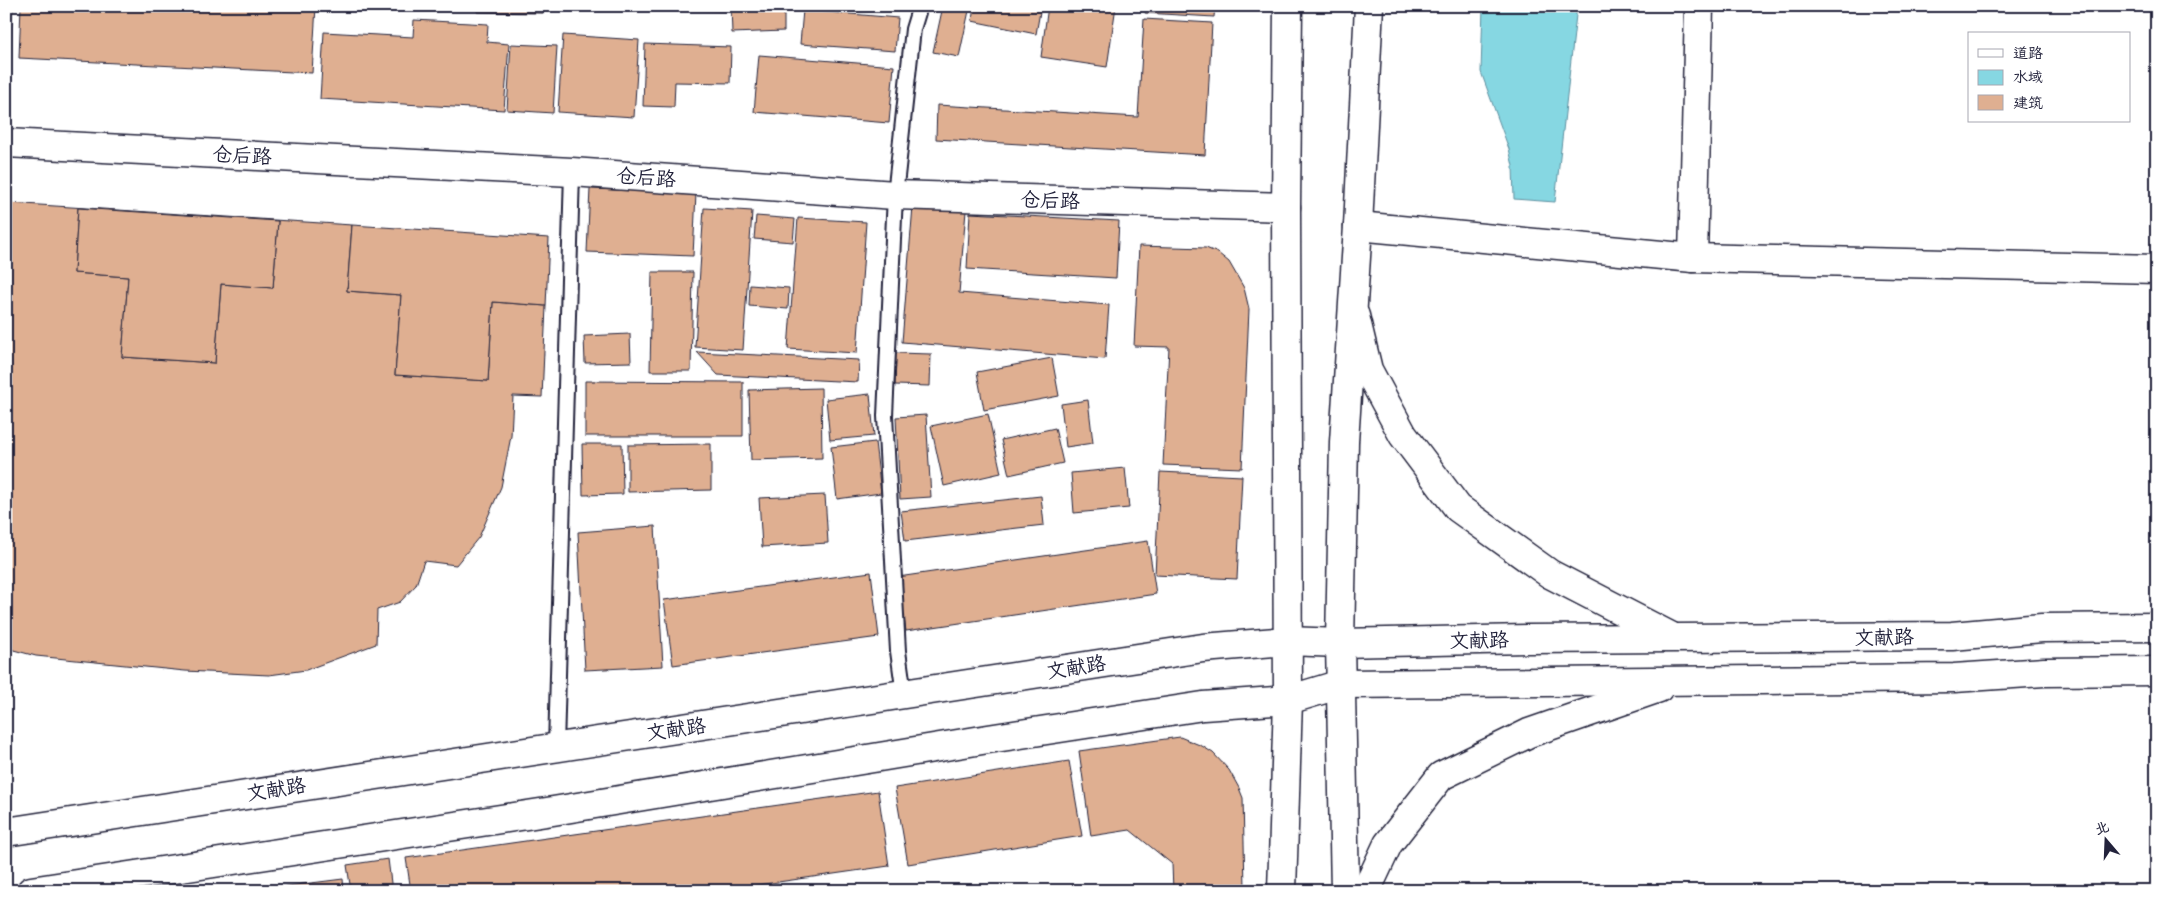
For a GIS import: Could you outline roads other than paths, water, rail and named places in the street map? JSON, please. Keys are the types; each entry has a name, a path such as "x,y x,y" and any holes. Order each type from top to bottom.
{"main road":[{"path":"1282,891 1288,700 1286,641 1286,207 1288,6"},
{"path":"1345,891 1340,643 1344,442 1358,226 1368,6"},
{"path":"1693,258 1699,6"},
{"name":"仓后路","path":"6,143 572,172 895,195 1286,207"},
{"path":"1358,226 1693,258 2157,269"},
{"path":"1353,308 1368,370 1403,435 1458,508 1550,574 1674,638"},
{"name":"文献路","path":"6,832 1203,648 1286,641 1340,643 1527,639 1952,636 2042,628 2157,627"},
{"name":"文献路","path":"31,891 573,808 988,739 1203,706 1288,700 1341,684 1954,678 2044,672 2157,671"},
{"path":"1366,891 1388,844 1441,776 1529,733 1681,681"}],"lane":[{"path":"904,694 898,651 885,416 895,195 913,29 920,6"},
{"path":"556,747 572,172"}],"water":[{"path":"1483,6 1577,6 1555,202 1514,199 1513,166 1509,149 1481,72"}]}
